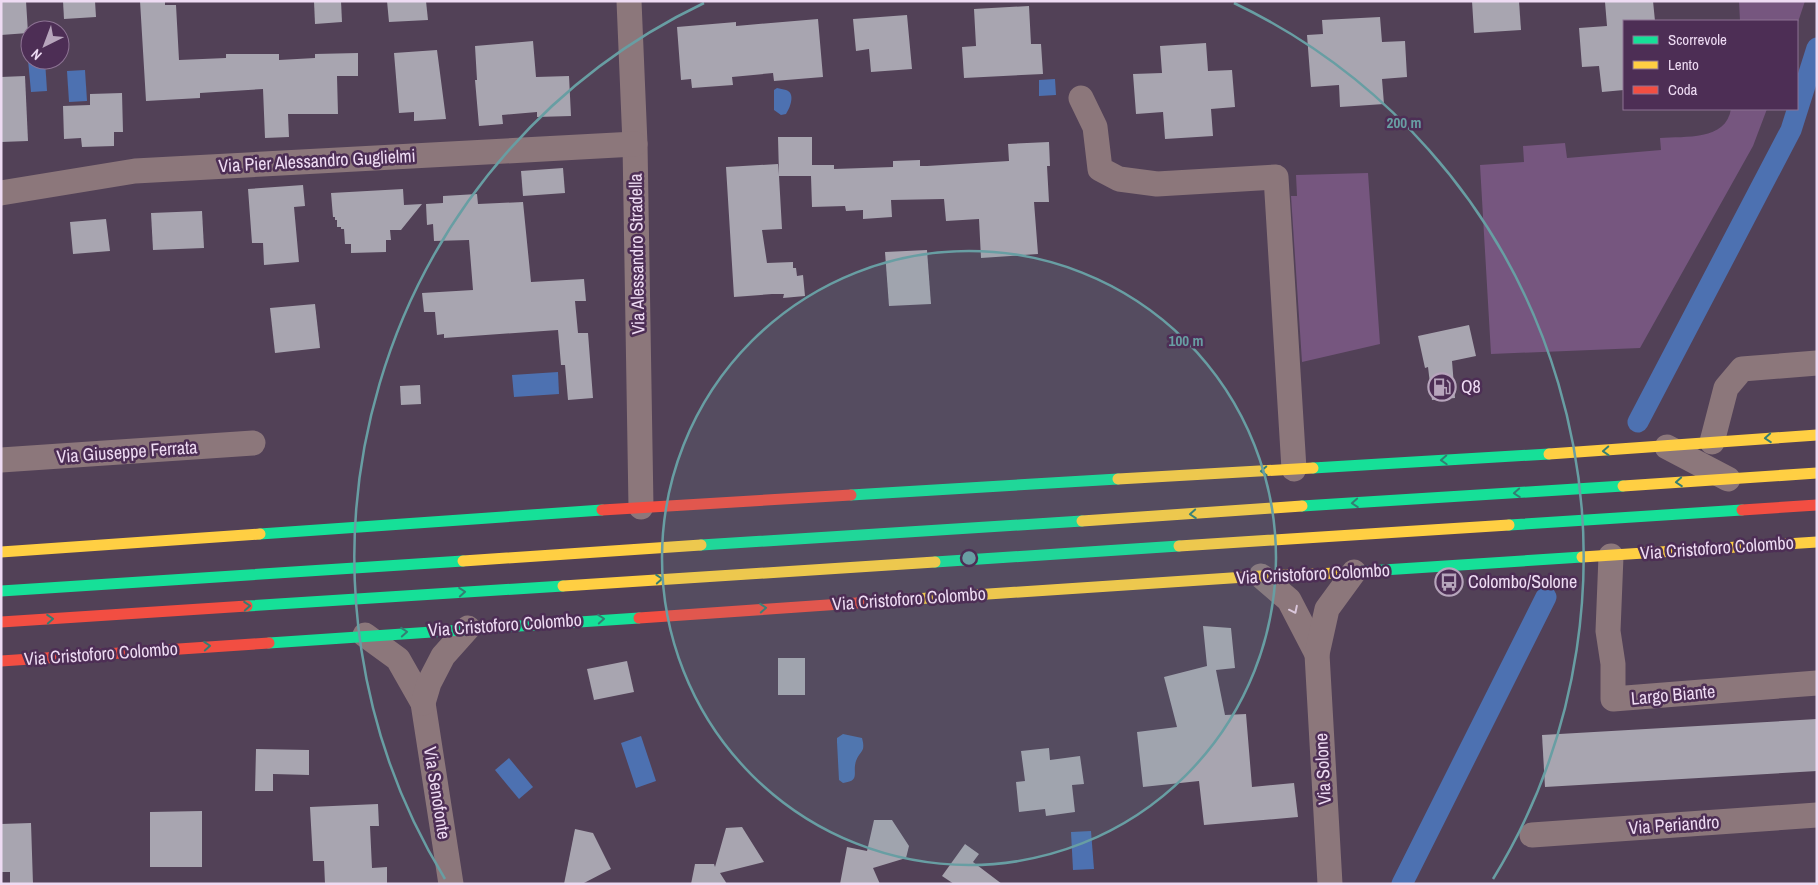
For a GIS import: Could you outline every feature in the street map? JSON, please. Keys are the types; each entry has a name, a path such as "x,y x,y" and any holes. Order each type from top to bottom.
{"street":[{"name":"Via Alessandro Stradella","path":"629,1 635,144 641,507"},
{"path":"1081,98 1094,127 1100,168 1119,179 1157,184 1276,177 1294,469"},
{"name":"Via Pier Alessandro Guglielmi","path":"1,193 136,171 635,144"},
{"path":"1712,442 1726,388 1742,369 1817,363"},
{"path":"1,552 641,507 1667,447 1817,435"},
{"name":"Via Giuseppe Ferrata","path":"1,460 253,443"},
{"path":"1667,447 1728,479"},
{"path":"1,591 1817,473"},
{"name":"Via Cristoforo Colombo","path":"1,622 1817,504"},
{"name":"Via Cristoforo Colombo","path":"1,660 1261,576 1354,572 1817,542"},
{"name":"Largo Biante","path":"1611,556 1608,631 1613,664 1613,700 1817,683"},
{"path":"1318,654 1327,609 1354,572"},
{"path":"1261,576 1289,600 1318,654"},
{"path":"423,703 429,683 443,656 468,628"},
{"path":"365,635 398,659 423,703"},
{"name":"Via Solone","path":"1318,654 1330,884"},
{"name":"Via Senofonte","path":"423,703 452,884"},
{"name":"Via Periandro","path":"1532,835 1817,814"}],"shaded area":[{"path":"1739,1 1805,1 1798,22 1798,20 1740,20"},
{"path":"1731,110 1767,110 1753,146 1640,348 1491,354 1480,165 1524,162 1523,146 1565,143 1567,158 1661,150 1660,138 1703,135 1721,127 1728,119"},
{"path":"1368,173 1380,344 1302,362 1291,196 1297,196 1296,175"}],"water":[{"path":"29,70 46,70 47,91 31,92"},
{"path":"85,70 87,101 69,102 67,71"},
{"path":"1055,79 1056,95 1039,96 1039,80"},
{"path":"777,88 786,90 791,94 790,105 786,114 781,115 774,110 774,90"},
{"path":"558,372 559,394 514,397 512,375"},
{"path":"843,734 862,738 863,746 856,761 854,778 849,782 843,783 839,780 837,738"},
{"path":"641,736 656,781 636,788 621,743"},
{"path":"509,758 533,787 519,799 495,770"},
{"path":"1091,831 1094,869 1073,870 1071,832"}],"building":[{"path":"1,1 26,1 27,20 20,20 20,34 1,35"},
{"path":"63,1 95,1 96,17 64,19"},
{"path":"140,1 165,1 165,5 176,5 179,60 226,58 226,54 279,54 279,60 315,58 315,54 358,53 358,76 337,76 338,114 288,114 289,137 265,138 263,89 200,93 200,98 146,101"},
{"path":"314,1 341,1 342,22 315,24"},
{"path":"387,1 426,1 428,20 389,22"},
{"path":"1472,1 1519,1 1521,30 1474,33"},
{"path":"1653,1 1655,20 1623,20 1623,90 1602,92 1599,66 1582,67 1579,28 1607,26 1605,2"},
{"path":"1029,6 1031,44 1041,44 1043,74 964,78 962,47 976,46 974,9"},
{"path":"907,15 912,69 871,72 869,49 856,51 853,19"},
{"path":"1380,17 1382,42 1405,41 1407,77 1382,79 1384,104 1340,107 1339,85 1311,87 1307,35 1323,34 1322,20"},
{"path":"818,19 823,77 774,81 773,73 732,77 733,85 692,88 691,79 681,80 677,27 736,22 736,26"},
{"path":"533,41 536,77 569,76 571,116 537,117 537,112 502,115 503,124 479,126 475,80 477,80 475,46"},
{"path":"1206,43 1208,71 1232,70 1235,107 1211,109 1213,136 1165,139 1163,112 1136,114 1133,74 1162,73 1160,46"},
{"path":"437,50 446,119 414,121 414,112 399,113 394,53"},
{"path":"25,76 28,141 1,142 1,77"},
{"path":"122,93 123,132 114,132 114,146 82,147 81,138 64,139 63,106 90,105 90,94"},
{"path":"778,137 812,137 812,165 834,165 834,169 893,167 893,161 920,160 920,166 927,166 1009,161 1008,144 1049,142 1050,166 1047,166 1049,202 1034,202 1038,254 981,258 979,219 946,221 944,199 891,200 892,217 863,219 863,210 846,211 845,206 812,207 811,176 779,176 782,229 762,230 767,263 793,262 793,268 796,268 797,276 803,275 805,296 783,298 784,294 772,294 734,297 726,167 778,164 779,175"},
{"path":"563,168 565,193 523,196 521,171"},
{"path":"303,185 305,206 294,207 299,262 264,265 263,243 252,243 248,189"},
{"path":"403,189 404,205 422,204 401,230 390,230 391,240 386,240 386,252 351,253 351,244 345,244 344,229 337,227 337,220 333,217 331,193"},
{"path":"477,194 478,204 523,202 531,282 584,279 586,301 575,301 578,333 588,333 593,398 568,400 565,365 561,365 558,330 444,338 444,334 437,335 435,312 424,312 422,293 473,290 469,240 434,241 433,224 427,225 426,204 443,203 443,196"},
{"path":"202,211 204,248 153,250 151,213"},
{"path":"106,219 110,251 73,254 70,222"},
{"path":"927,250 931,304 889,306 885,252"},
{"path":"315,304 320,348 275,353 270,308"},
{"path":"1469,325 1476,356 1452,361 1455,398 1432,400 1428,367 1425,368 1418,336"},
{"path":"420,385 421,404 401,405 400,386"},
{"path":"1203,626 1231,628 1235,668 1216,670 1225,715 1246,714 1252,787 1294,783 1298,817 1204,825 1199,781 1143,787 1137,732 1177,727 1164,677 1207,666"},
{"path":"778,658 805,658 805,695 778,695"},
{"path":"627,661 634,692 594,700 587,669"},
{"path":"1817,719 1817,771 1545,787 1542,735"},
{"path":"1049,748 1050,760 1080,756 1084,784 1072,785 1075,812 1046,816 1045,809 1019,812 1016,782 1025,781 1021,751"},
{"path":"256,749 309,750 309,775 273,774 273,791 255,791"},
{"path":"378,804 379,826 370,826 372,868 387,867 387,884 325,884 324,861 313,861 310,807"},
{"path":"202,811 202,867 150,867 150,812"},
{"path":"874,820 892,820 909,846 906,858 873,868 880,884 840,884 847,847 867,851"},
{"path":"31,823 33,884 10,884 10,872 1,872 1,824"},
{"path":"742,827 764,862 720,873 727,884 691,884 695,864 714,864 715,867 726,828"},
{"path":"575,829 593,833 611,869 582,884 564,884"},
{"path":"965,844 979,854 973,862 1002,884 954,884 942,876"}],"waterway":[{"path":"1798,108 1817,48"},
{"path":"1638,422 1791,130 1797,110"},
{"path":"1402,884 1546,597"}],"traffic: fast":[{"path":"1313,468 1549,454"},
{"path":"851,495 1118,479"},
{"path":"1302,506 1623,486"},
{"path":"260,534 602,510"},
{"path":"1509,525 1742,510"},
{"path":"701,545 1082,521"},
{"path":"935,562 1179,546"},
{"path":"1337,573 1582,557"},
{"path":"1,591 463,561"},
{"path":"247,606 563,586"},
{"path":"269,643 639,618"}],"traffic: slow":[{"path":"1549,454 1817,435"},
{"path":"1118,479 1313,468"},
{"path":"1623,486 1817,473"},
{"path":"1082,521 1302,506"},
{"path":"1179,546 1509,525"},
{"path":"1,552 260,534"},
{"path":"1582,557 1817,542"},
{"path":"463,561 701,545"},
{"path":"563,586 935,562"},
{"path":"914,599 1261,576 1337,573"}],"traffic: jam":[{"path":"602,510 851,495"},
{"path":"1742,510 1817,505"},
{"path":"639,618 914,599"},
{"path":"1,622 247,606"},
{"path":"1,661 269,643"}],"place":[{"name":"Q8","path":"1442,387"},
{"name":"Colombo/Solone","path":"1449,582"}]}
